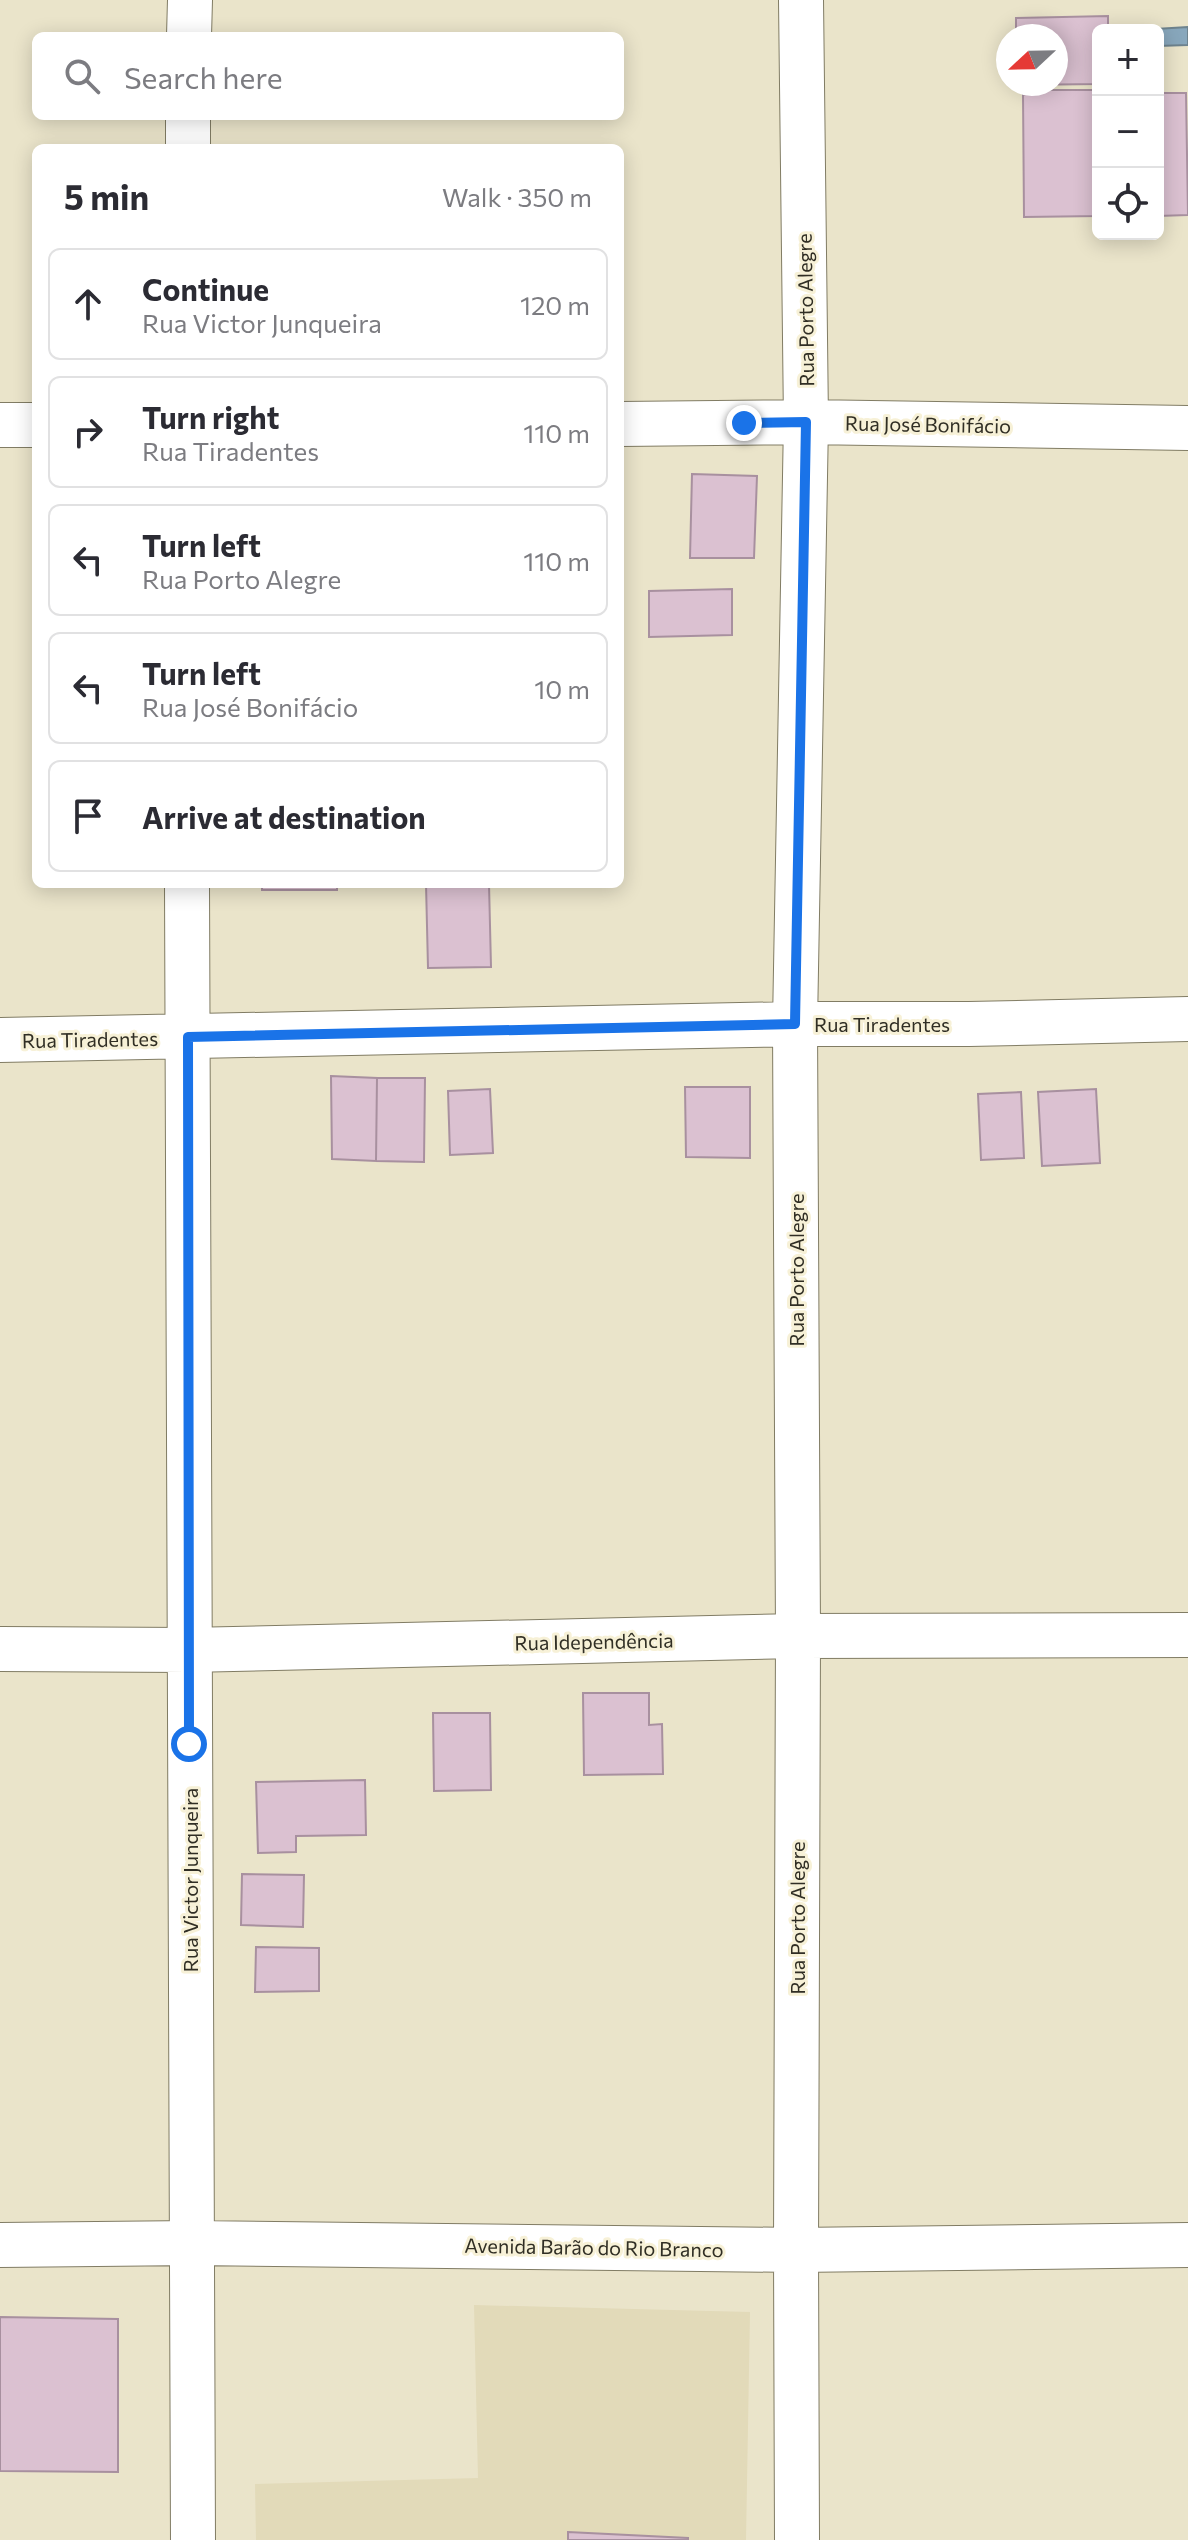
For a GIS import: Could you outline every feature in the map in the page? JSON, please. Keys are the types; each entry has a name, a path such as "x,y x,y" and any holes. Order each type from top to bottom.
{"street":[{"path":"189,32 190,0"},
{"name":"Rua Porto Alegre","path":"797,2540 795,1024 806,422 801,0"},
{"path":"188,120 188,144"},
{"name":"Rua José Bonifácio","path":"624,424 806,422 1188,428"},
{"path":"0,425 32,425"},
{"name":"Rua Victor Junqueira","path":"187,888 193,2540"},
{"name":"Rua Tiradentes","path":"0,1040 1188,1019"},
{"name":"Rua Idependência","path":"0,1649 188,1650 798,1636 1188,1635"},
{"name":"Avenida Barão do Rio Branco","path":"0,2245 193,2243 796,2250 1188,2245"}],"shaded area":[{"path":"474,2305 750,2312 746,2540 256,2540 255,2484 478,2478"}],"water":[{"path":"1188,27 1188,45 1164,46 1164,28"}],"building":[{"path":"1108,16 1108,24 1092,24 1092,84 1068,84 1068,24 1016,24 1016,18"},
{"path":"1068,90 1092,90 1092,216 1024,217 1023,96 1068,96"},
{"path":"1164,93 1186,93 1188,215 1164,216"},
{"path":"692,474 757,476 754,558 690,558"},
{"path":"732,589 732,635 649,637 649,591"},
{"path":"262,888 337,888 337,890"},
{"path":"426,888 489,888 491,967 428,968"},
{"path":"331,1076 377,1078 376,1161 332,1159"},
{"path":"377,1078 425,1078 424,1162 376,1161"},
{"path":"685,1087 750,1087 750,1158 686,1157"},
{"path":"490,1089 493,1153 450,1155 448,1091"},
{"path":"1096,1089 1100,1163 1042,1166 1038,1092"},
{"path":"1021,1092 1024,1158 981,1160 978,1094"},
{"path":"583,1693 649,1693 649,1725 662,1724 663,1774 584,1775"},
{"path":"433,1713 490,1713 491,1790 434,1791"},
{"path":"365,1780 366,1835 296,1836 296,1852 258,1853 256,1782"},
{"path":"242,1874 304,1875 303,1927 241,1925"},
{"path":"256,1947 319,1948 319,1991 255,1992"},
{"path":"0,2317 118,2319 118,2472 0,2471"},
{"path":"568,2532 688,2538 688,2540 568,2540"}],"route":[{"path":"189,1744 188,1037 795,1024 806,422 744,423"}]}
